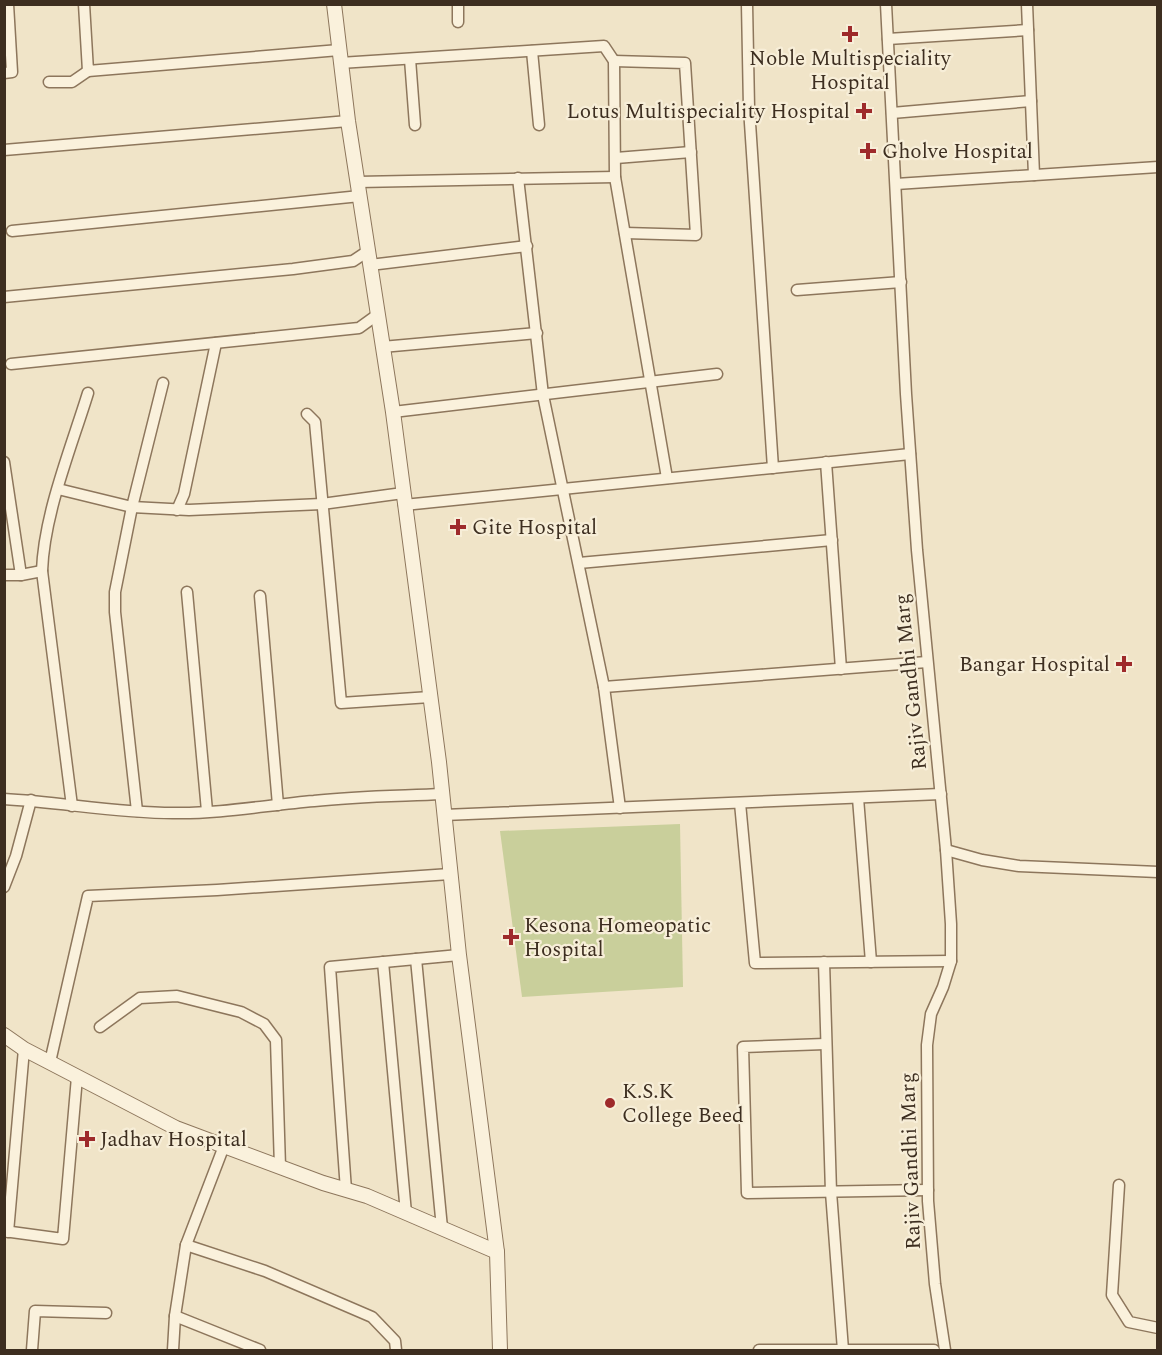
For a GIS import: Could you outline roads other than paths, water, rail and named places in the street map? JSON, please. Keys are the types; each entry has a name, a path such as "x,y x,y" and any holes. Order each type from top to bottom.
{"street":[{"path":"4,73 12,72 8,4"},
{"path":"84,4 88,71"},
{"path":"334,4 348,121 393,412 442,794 459,956 497,1252 500,1350"},
{"path":"458,4 458,22"},
{"path":"747,4 749,108 772,468"},
{"name":"Rajiv Gandhi Marg","path":"886,4 910,454 951,924 951,961 931,1014 927,1045 928,1190 935,1284 945,1350"},
{"path":"1027,4 1034,175"},
{"path":"888,39 1028,30"},
{"path":"49,82 72,82 88,71 339,57 410,58 604,46 614,61 615,177 667,478"},
{"path":"532,51 539,125"},
{"path":"410,58 415,125"},
{"path":"614,61 685,63 691,152 696,235 625,233"},
{"path":"892,112 1031,101"},
{"path":"4,150 348,121"},
{"path":"616,158 691,152"},
{"path":"897,184 1158,167"},
{"path":"12,231 359,189 519,178 615,177"},
{"path":"519,178 543,394 604,687 620,808"},
{"path":"370,265 527,246"},
{"path":"4,297 293,269 353,261 368,251"},
{"path":"797,290 901,282"},
{"path":"10,364 359,328 377,315"},
{"path":"382,347 537,333"},
{"path":"177,510 184,494 216,343"},
{"path":"393,412 717,374"},
{"path":"137,811 115,612 115,592 132,507 163,383"},
{"path":"72,806 42,571 43,550 58,489 88,393"},
{"path":"307,414 315,423 341,703 430,697"},
{"path":"58,489 132,507 177,510 322,504 562,489 910,454"},
{"path":"4,462 21,575"},
{"path":"826,462 841,669"},
{"path":"579,563 832,540"},
{"path":"4,575 42,571"},
{"path":"187,592 207,811"},
{"path":"260,596 278,805"},
{"path":"604,687 927,662"},
{"path":"4,799 174,813 316,800 442,794"},
{"path":"444,815 941,795"},
{"path":"858,798 871,962"},
{"path":"4,887 16,856 31,801"},
{"path":"740,803 755,963 951,961"},
{"path":"946,850 982,860 1019,866 1158,872"},
{"path":"50,1062 88,896 217,890 450,873"},
{"path":"346,1190 330,967 459,956"},
{"path":"416,959 442,1228"},
{"path":"383,962 406,1213"},
{"path":"824,962 831,1192 843,1350"},
{"path":"100,1027 140,998 177,996 241,1012 264,1024 276,1040 280,1167"},
{"path":"4,1035 24,1049 176,1128 280,1167 367,1196 497,1252"},
{"path":"825,1044 743,1047 747,1193 928,1190"},
{"path":"24,1049 6,1231 63,1239 77,1077"},
{"path":"173,1350 175,1316 186,1245 224,1146"},
{"path":"1119,1185 1112,1295 1129,1322 1158,1328"},
{"path":"186,1245 264,1271 372,1317 395,1341 396,1350"},
{"path":"32,1350 35,1311 106,1313"},
{"path":"175,1316 260,1350"},
{"path":"759,1350 934,1350"}],"place":[{"name":"Noble Multispeciality Hospital","path":"850,34"},
{"name":"Lotus Multispeciality Hospital","path":"864,111"},
{"name":"Gholve Hospital","path":"868,151"},
{"name":"Gite Hospital","path":"458,527"},
{"name":"Bangar Hospital","path":"1124,664"},
{"name":"Kesona Homeopatic Hospital","path":"511,937"},
{"name":"K.S.K College Beed","path":"610,1103"},
{"name":"Jadhav Hospital","path":"87,1139"}]}
